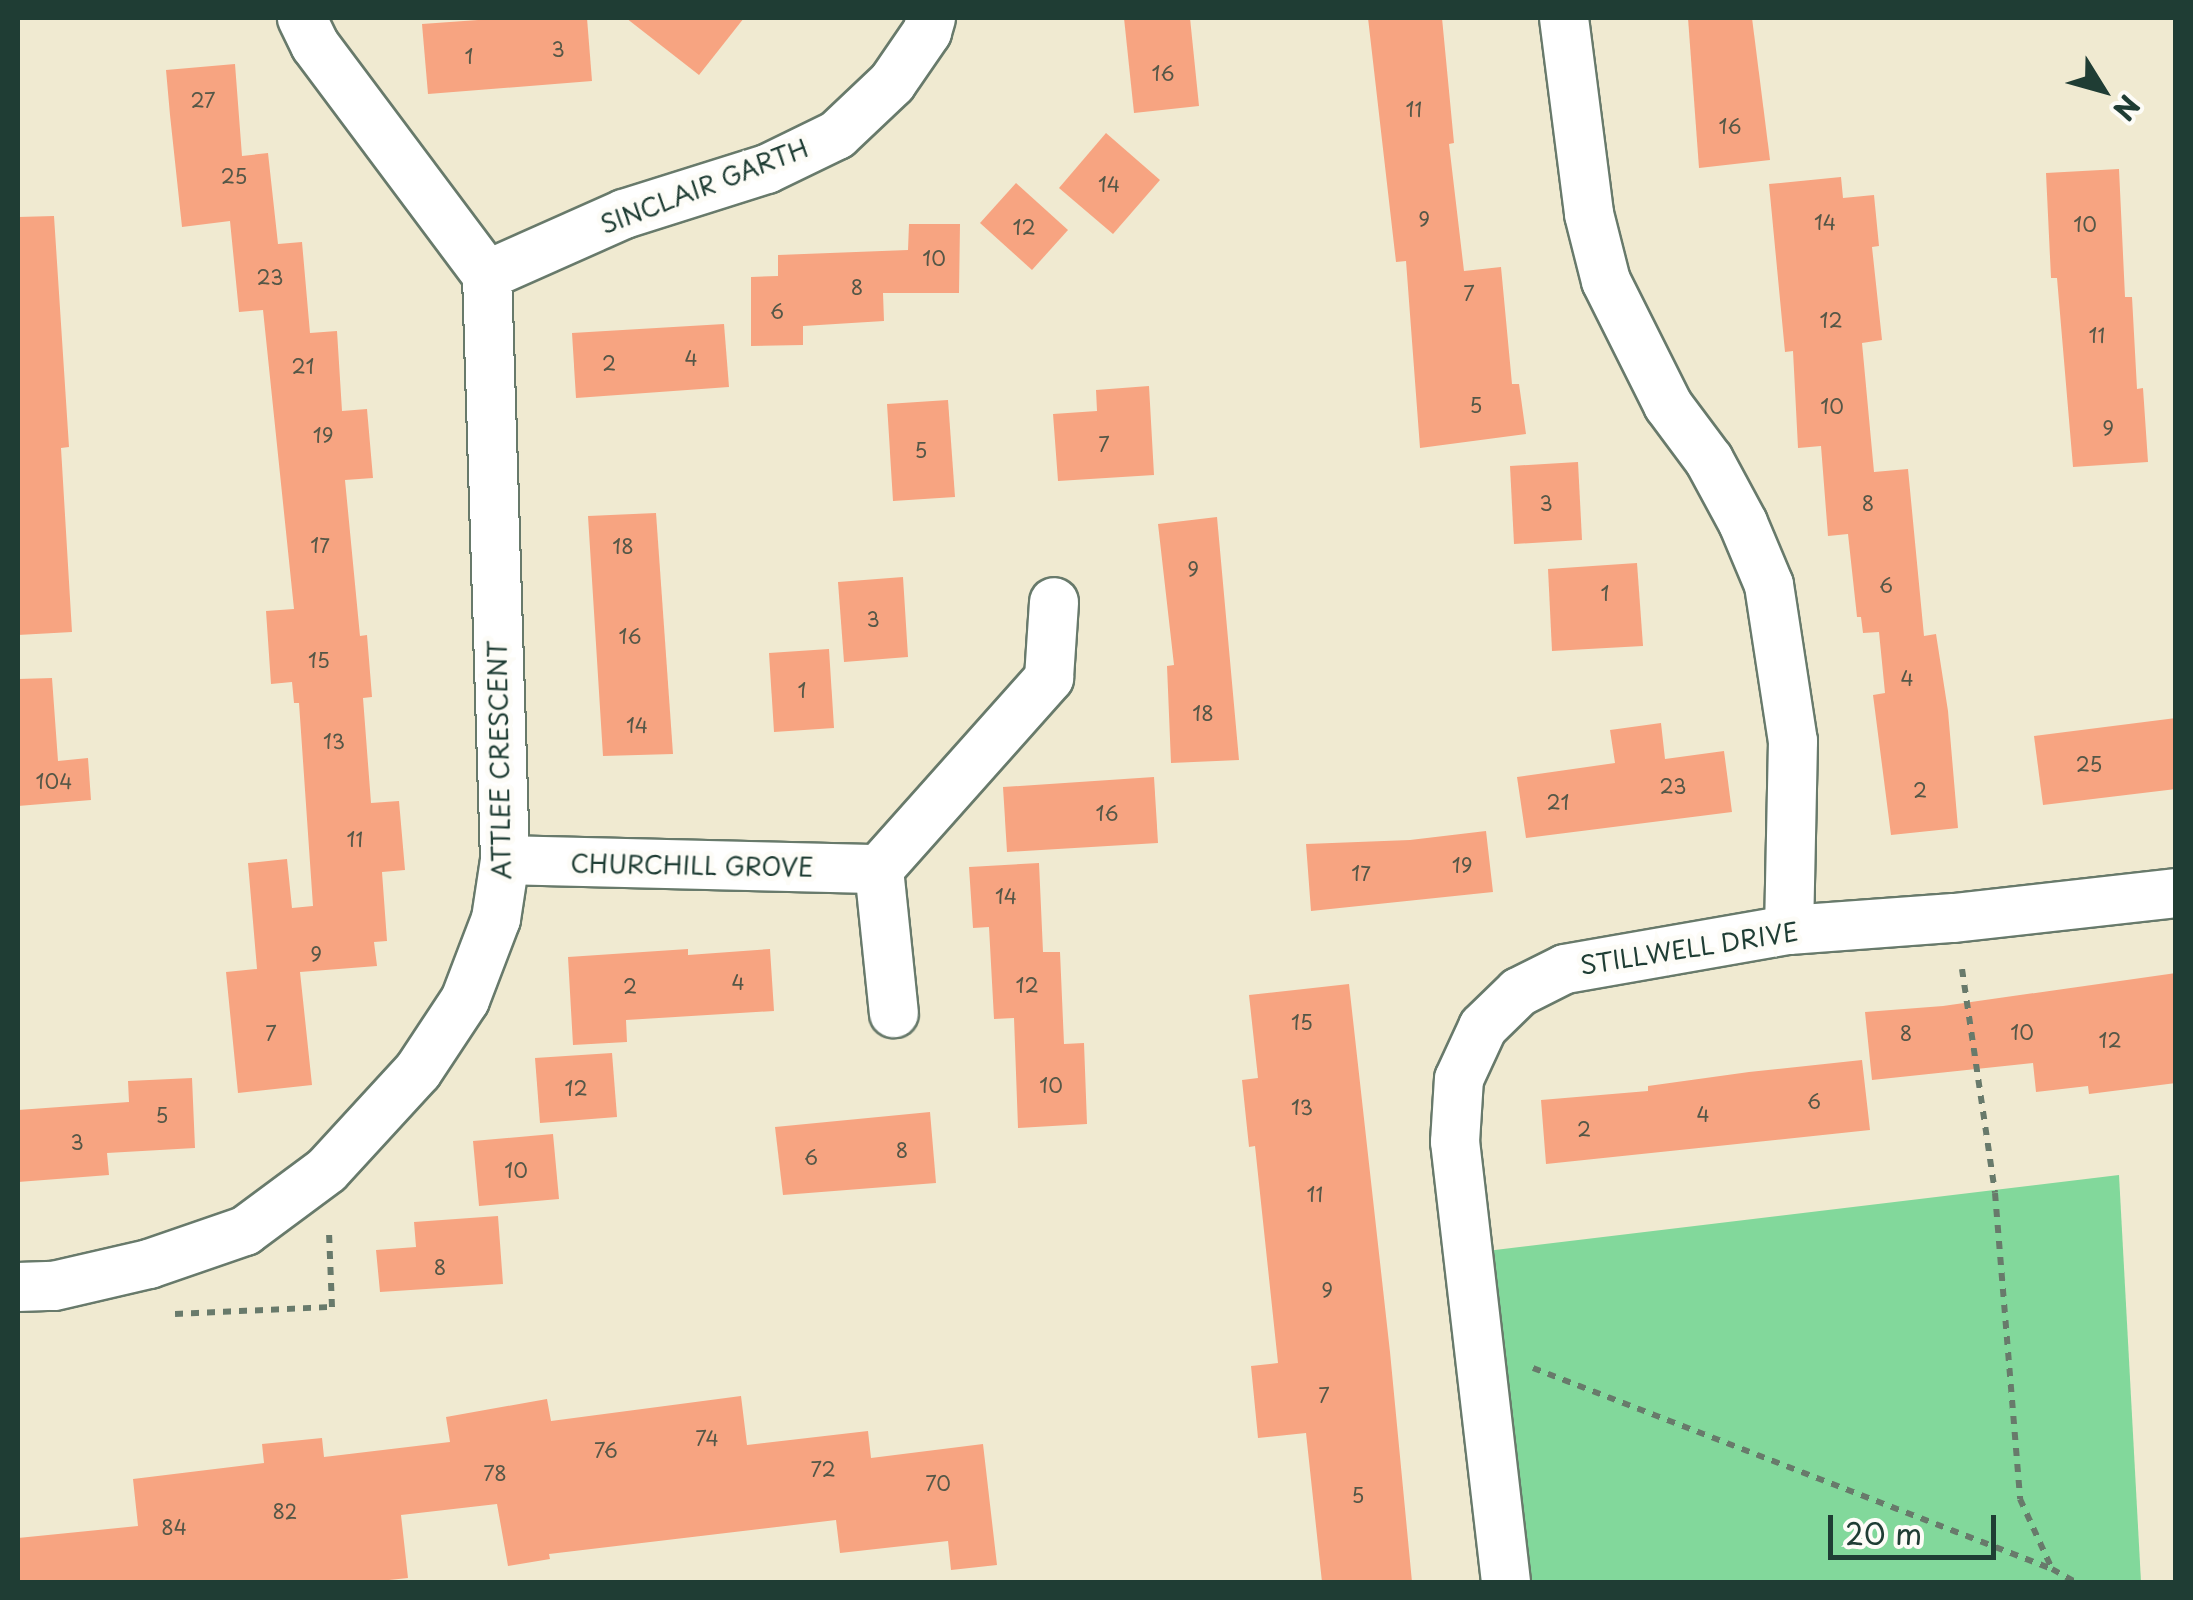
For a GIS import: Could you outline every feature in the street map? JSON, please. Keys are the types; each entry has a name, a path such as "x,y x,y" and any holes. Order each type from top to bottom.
{"street":[{"path":"302,18 315,45 487,275"},
{"name":"SINCLAIR GARTH","path":"487,275 624,214 767,169 837,135 892,84 927,32 931,18"},
{"path":"1564,18 1589,214 1606,281 1668,405 1709,460 1743,523 1768,586 1793,741 1789,930"},
{"name":"ATTLEE CRESCENT","path":"18,1288 54,1286 149,1264 245,1231 328,1170 418,1072 465,1000 496,919 504,860 487,275"},
{"path":"894,1013 880,869 1049,678 1054,602"},
{"name":"CHURCHILL GROVE","path":"504,860 880,869"},
{"name":"STILLWELL DRIVE","path":"1506,1582 1455,1142 1459,1080 1483,1028 1519,992 1565,969 1789,930 1954,918 2176,893"}],"path":[{"path":"1954,918 1996,1193 2020,1499 2052,1569"},
{"path":"1480,1347 2052,1569 2076,1582"}],"green space":[{"path":"2119,1175 2141,1582 1506,1582 1470,1253"}],"building":[{"path":"587,18 592,81 428,94 422,24"},
{"path":"626,18 744,18 699,75"},
{"path":"1124,18 1190,18 1199,106 1134,113"},
{"path":"1368,18 1442,18 1454,143 1449,144 1464,271 1501,267 1512,384 1519,384 1526,434 1420,448 1406,261 1396,262"},
{"path":"1688,18 1752,18 1770,160 1699,168"},
{"path":"235,64 242,156 268,153 278,244 302,242 310,333 337,331 342,411 367,409 373,478 345,480 360,636 367,635 372,697 363,698 371,803 399,801 405,870 382,872 387,941 374,942 377,966 300,972 312,1085 238,1093 226,972 257,969 248,863 287,859 292,908 313,906 299,703 294,703 292,682 271,684 266,611 294,609 263,310 239,312 230,221 182,227 170,115 166,70"},
{"path":"1106,133 1160,180 1113,234 1059,188"},
{"path":"2119,169 2125,297 2132,297 2137,389 2143,388 2148,462 2073,467 2057,278 2051,278 2046,173"},
{"path":"1841,177 1843,198 1874,195 1879,246 1872,247 1882,340 1862,343 1874,472 1908,469 1924,636 1936,634 1948,711 1958,828 1891,835 1873,695 1885,693 1879,632 1863,633 1861,617 1857,617 1848,534 1828,536 1821,446 1798,448 1793,351 1785,352 1769,184"},
{"path":"1016,183 1068,230 1032,270 980,223"},
{"path":"54,216 69,447 61,448 72,632 18,635 18,217"},
{"path":"909,224 960,224 959,293 883,293 884,321 803,326 803,345 751,346 751,277 778,276 778,255 908,250"},
{"path":"724,324 729,387 576,398 572,333"},
{"path":"1149,386 1154,475 1058,481 1053,414 1097,411 1096,390"},
{"path":"948,400 955,497 893,501 887,404"},
{"path":"1578,462 1582,540 1514,544 1510,466"},
{"path":"656,513 673,754 603,756 588,516"},
{"path":"1217,517 1239,760 1171,763 1167,666 1174,665 1158,524"},
{"path":"1637,563 1643,646 1552,651 1548,569"},
{"path":"903,577 908,657 844,662 838,582"},
{"path":"829,649 834,728 774,732 769,653"},
{"path":"52,678 58,761 88,758 91,800 18,806 18,679"},
{"path":"2176,718 2176,789 2043,805 2034,736"},
{"path":"1661,723 1665,759 1724,751 1732,812 1526,838 1517,777 1615,763 1610,730"},
{"path":"1154,777 1158,843 1007,852 1003,787"},
{"path":"1486,831 1493,892 1311,911 1306,844 1410,840"},
{"path":"1039,863 1043,952 1060,952 1064,1044 1084,1043 1087,1124 1018,1128 1014,1018 994,1019 989,927 973,928 969,867"},
{"path":"688,949 688,955 770,949 774,1011 626,1020 627,1042 573,1045 568,957"},
{"path":"2176,973 2176,1083 2089,1094 2088,1086 2036,1092 2033,1063 1872,1080 1865,1012 1943,1006"},
{"path":"1349,984 1412,1582 1322,1582 1306,1433 1258,1438 1251,1366 1278,1363 1255,1146 1249,1147 1242,1080 1258,1078 1249,995"},
{"path":"612,1053 617,1117 540,1123 535,1058"},
{"path":"1862,1060 1870,1130 1546,1164 1541,1100 1648,1091 1648,1086"},
{"path":"192,1078 195,1148 107,1153 109,1175 18,1182 18,1110 129,1102 128,1081"},
{"path":"930,1112 936,1183 783,1195 775,1127"},
{"path":"553,1134 559,1199 479,1206 473,1141"},
{"path":"498,1216 503,1284 380,1292 376,1250 416,1247 414,1222"},
{"path":"741,1396 747,1445 868,1431 871,1458 983,1444 997,1565 951,1570 948,1541 840,1553 836,1520 549,1554 550,1559 508,1566 497,1504 401,1515 408,1578 370,1582 18,1582 18,1538 138,1526 133,1479 264,1463 262,1444 322,1438 324,1457 450,1442 446,1417 547,1399 551,1421"}]}
